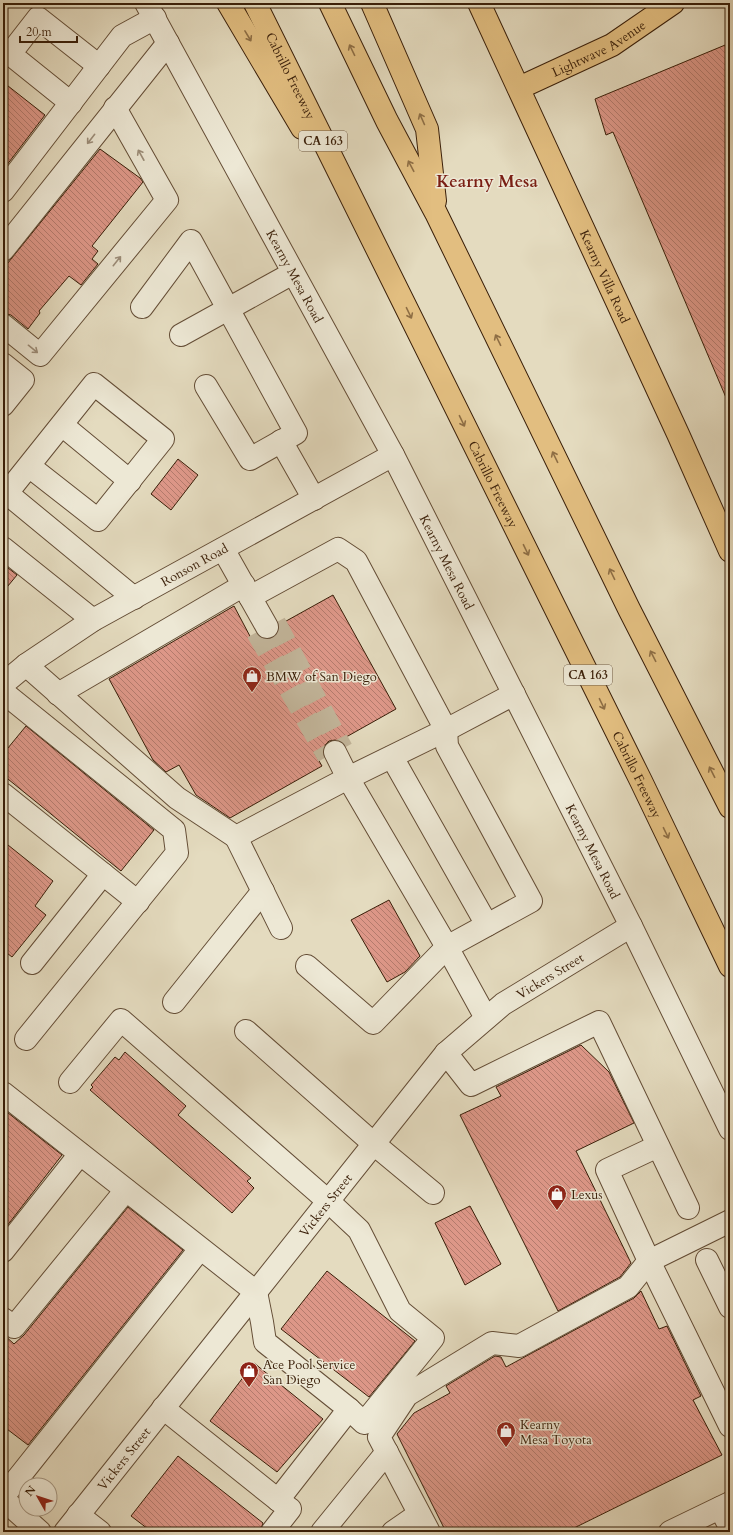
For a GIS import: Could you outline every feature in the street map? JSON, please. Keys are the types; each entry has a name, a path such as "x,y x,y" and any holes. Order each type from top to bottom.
{"main road":[{"path":"228,3 392,278"},
{"name":"Cabrillo Freeway","path":"255,3 641,781 730,966"},
{"path":"330,3 387,121 436,213 629,609 730,807"},
{"path":"372,3 427,129 436,213"},
{"name":"Kearny Villa Road","path":"479,3 520,88 730,551"},
{"name":"Lightwave Avenue","path":"520,88 612,45 673,3"}],"street":[{"name":"Kearny Mesa Road","path":"150,11 393,456 631,926 730,1130"},
{"path":"3,191 122,36 150,11"},
{"path":"71,103 10,54 38,18 99,66"},
{"path":"3,250 168,43"},
{"path":"3,325 40,355 167,200 115,108"},
{"path":"142,307 191,240 296,433 250,459 206,386"},
{"path":"181,335 293,273"},
{"path":"3,364 23,380 3,405"},
{"path":"29,466 98,520 163,438 94,384 29,466 5,492 134,598"},
{"path":"62,425 130,480"},
{"path":"281,441 314,499"},
{"name":"Ronson Road","path":"3,684 26,665 93,620 393,456"},
{"path":"3,548 93,620"},
{"path":"223,549 266,627"},
{"path":"58,694 250,596 338,549 356,561 446,730 447,746 531,901 447,947 373,1023 307,966"},
{"path":"26,665 177,798 236,837 281,928"},
{"path":"3,692 174,830 177,853 26,1039"},
{"path":"236,837 339,759 392,757 514,694"},
{"path":"392,757 487,925"},
{"path":"339,759 486,1018"},
{"path":"3,794 138,902"},
{"path":"32,963 103,874"},
{"path":"174,1002 263,891"},
{"name":"Vickers Street","path":"65,1532 446,1053 503,1004 631,926"},
{"path":"3,1093 256,1292 265,1342 349,1409 364,1423 433,1338 400,1311 359,1230 328,1201 121,1020 70,1082"},
{"path":"446,1053 471,1085 599,1022 688,1208"},
{"path":"246,1031 433,1194"},
{"path":"658,1146 607,1170 649,1261 730,1426"},
{"path":"3,1251 80,1154"},
{"path":"3,1319 14,1328 126,1190"},
{"path":"393,1532 424,1523 379,1437 407,1395 492,1343 519,1346 628,1287 649,1261 730,1221"},
{"path":"40,1532 3,1498 200,1249"},
{"path":"707,1260 730,1306"},
{"path":"163,1408 290,1509 272,1532"},
{"path":"278,1500 349,1409"},
{"path":"322,1532 387,1452"},
{"path":"670,1532 725,1505 730,1527"},
{"path":"78,1515 100,1532"}],"building":[{"path":"730,43 730,407 613,132 606,135 595,99"},
{"path":"3,82 45,115 3,170"},
{"path":"100,149 140,178 143,182 92,246 98,251 92,259 98,264 81,285 69,276 39,311 40,313 28,329 11,315 3,313 3,269"},
{"path":"178,459 198,475 171,510 151,494"},
{"path":"3,564 17,575 3,592"},
{"name":"BMW of San Diego","path":"333,595 396,709 339,741 329,741 323,750 315,754 322,766 230,818 196,795 179,765 166,772 153,760 109,679 234,606 252,640 259,636 267,639 273,638 278,634 279,625"},
{"path":"26,726 154,830 121,871 3,775 3,754"},
{"path":"3,841 53,881 35,906 46,915 12,957 3,950"},
{"path":"389,900 420,956 405,972 387,982 351,920"},
{"name":"Lexus","path":"581,1045 609,1072 634,1123 576,1151 631,1263 620,1277 558,1311 460,1115 501,1096 496,1087"},
{"path":"125,1052 186,1106 178,1115 251,1178 247,1181 254,1188 232,1213 90,1090 93,1087 91,1085 115,1057 119,1060"},
{"path":"3,1109 62,1155 3,1231"},
{"path":"470,1206 501,1264 465,1285 435,1223"},
{"path":"128,1207 183,1250 28,1445 3,1426 3,1334 14,1344 24,1335"},
{"path":"327,1271 415,1341 369,1397 281,1329"},
{"path":"641,1291 659,1329 667,1326 701,1396 693,1400 722,1455 566,1532 446,1532 397,1434 414,1413 450,1393 446,1386 495,1356 501,1357 506,1367 634,1298"},
{"path":"254,1363 323,1419 277,1472 210,1421"},
{"path":"178,1456 263,1523 260,1532 152,1532 131,1516"}],"tunnel":[{"path":"275,623 342,749"},
{"path":"257,632 328,756"}],"place":[{"name":"BMW of San Diego","path":"252,693"},
{"name":"Lexus","path":"557,1211"},
{"name":"Ace Pool Service San Diego","path":"249,1388"},
{"name":"Kearny Mesa Toyota","path":"506,1448"}],"district":[{"name":"Kearny Mesa","path":"487,181"}]}
